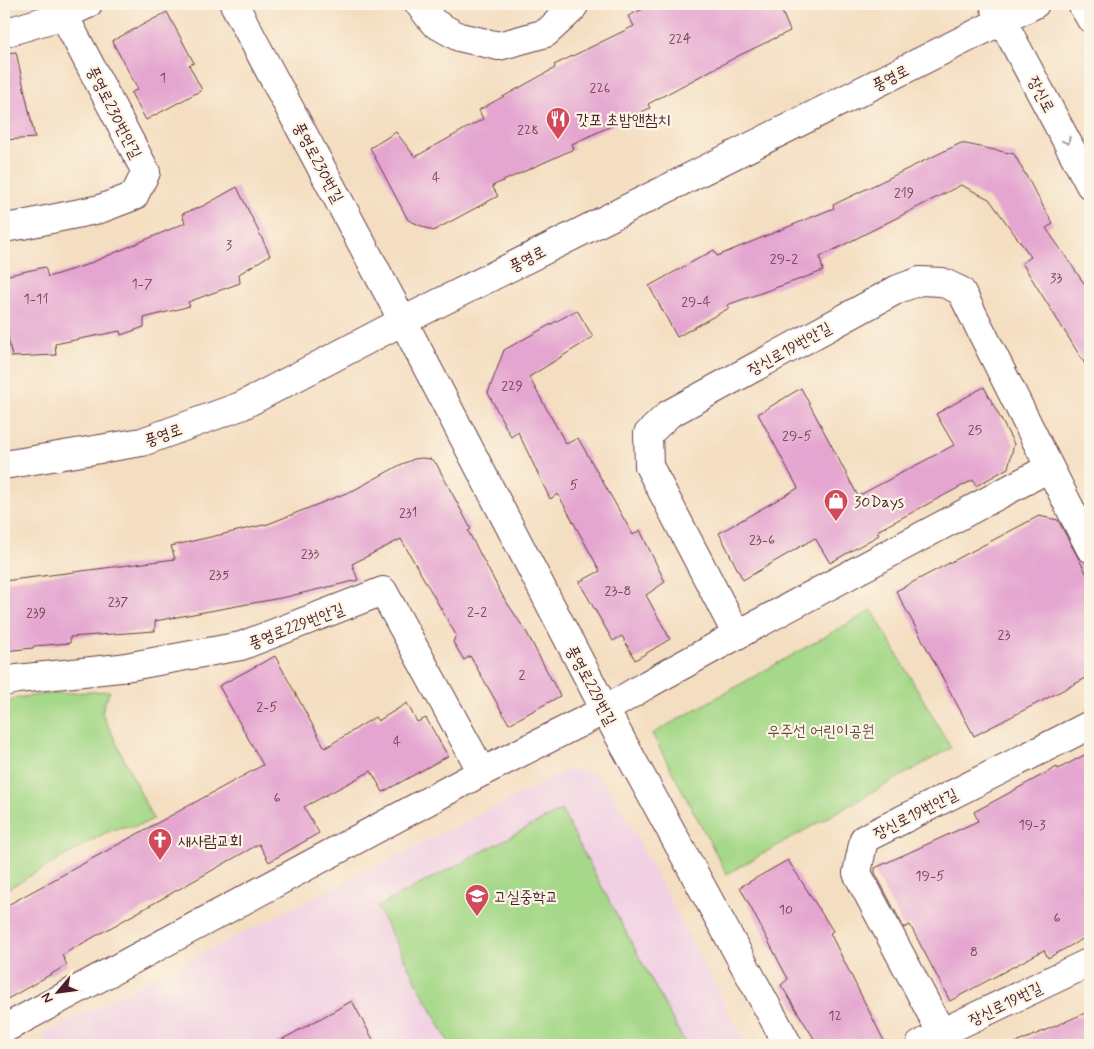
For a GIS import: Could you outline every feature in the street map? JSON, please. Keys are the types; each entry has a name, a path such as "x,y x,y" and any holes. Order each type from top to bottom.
{"street":[{"name":"풍영로230번길","path":"234,4 403,320"},
{"path":"419,4 434,23 459,37 498,46 546,33 575,4"},
{"name":"풍영로","path":"4,465 142,442 241,406 998,12 1035,4"},
{"path":"1082,4 1090,18"},
{"name":"풍영로230번안길","path":"4,33 70,7 146,172 134,196 100,210 4,228"},
{"name":"장신로","path":"998,12 1090,185"},
{"name":"장신로19번안길","path":"737,635 650,466 648,434 669,414 898,289 920,281 942,282 961,291 1090,548"},
{"name":"풍영로229번길","path":"403,320 605,710 788,1045"},
{"path":"4,1029 482,772 605,710 737,635 1049,468"},
{"name":"풍영로229번안길","path":"4,682 120,668 241,646 383,591 482,772"},
{"name":"장신로19번안길","path":"936,1041 857,873 864,839 1090,725"},
{"name":"장신로19번길","path":"936,1041 1090,962"}],"shaded area":[{"name":"고실중학교","path":"570,769 595,773 617,800 746,1045 48,1045 42,1034"}],"green space":[{"name":"우주선 어린이공원","path":"872,610 951,748 727,874 652,734"},
{"path":"110,691 102,713 153,819 132,827 122,827 105,833 4,891 4,705 15,698"},
{"path":"561,810 686,1045 450,1045 377,907"}],"building":[{"path":"654,4 779,4 790,31 738,56 648,104 650,108 572,144 574,149 492,186 498,196 433,231 408,220 370,148 396,132 415,157 483,119 479,110 555,68 554,65 634,26 628,16"},
{"path":"167,12 194,63 189,65 202,90 146,120 131,93 138,89 112,41"},
{"path":"16,52 35,138 4,140 4,53"},
{"path":"961,143 1014,154 1053,224 1046,228 1090,292 1090,372 1022,263 1031,257 989,199 961,185 820,257 823,271 727,305 729,308 677,337 649,286 714,250 717,256 834,208 833,205"},
{"path":"237,187 270,255 239,274 240,283 188,302 190,306 144,318 144,327 121,335 120,331 55,344 56,355 12,357 4,318 4,276 45,267 48,277 86,265 185,223 182,214 203,206"},
{"path":"577,310 593,337 529,377 566,444 578,438 633,535 640,530 665,582 646,595 670,639 635,660 622,636 613,641 579,582 600,571 558,494 550,499 518,432 511,437 488,393 504,350"},
{"path":"984,387 1014,444 1008,468 976,486 973,480 877,531 879,535 830,563 815,538 743,580 719,533 798,488 758,414 801,388 858,496 954,445 936,414"},
{"path":"422,458 430,459 436,463 471,529 468,531 502,595 527,633 560,696 509,724 470,656 464,660 453,642 456,635 401,539 352,564 358,580 286,597 155,621 155,631 70,637 70,643 4,651 4,581 175,559 171,546 268,524 354,490 400,465"},
{"path":"1039,516 1058,520 1090,580 1090,676 974,736 896,591"},
{"path":"275,656 325,748 375,717 378,721 407,703 417,722 426,718 448,756 383,792 371,771 304,807 319,833 269,862 259,844 62,955 67,965 4,1001 4,907 263,765 219,686"},
{"path":"1090,752 1090,935 1048,958 1044,950 950,1001 910,925 904,928 875,873 875,868 978,821 974,812 1057,767 1058,769"},
{"path":"788,860 833,931 830,933 886,1045 818,1045 781,985 788,979 740,887"},
{"path":"352,1001 376,1045 272,1045"},
{"path":"1090,1011 1090,1045 1011,1045"}],"place":[{"name":"갓포 초밥앤참치","path":"558,140"},
{"name":"30Days","path":"836,522"},
{"name":"새사람교회","path":"160,861"},
{"name":"고실중학교","path":"477,917"}]}
